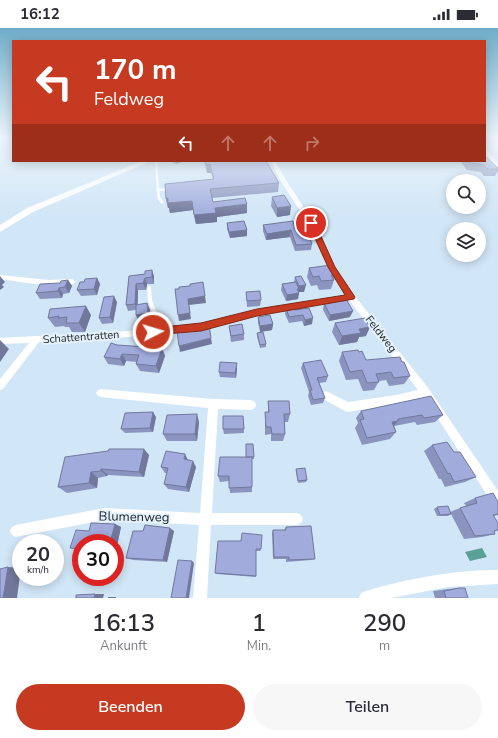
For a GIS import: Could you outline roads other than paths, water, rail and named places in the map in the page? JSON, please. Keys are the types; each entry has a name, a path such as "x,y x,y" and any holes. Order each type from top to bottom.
{"main road":[{"path":"0,229 30,210 141,164"}],"street":[{"name":"Feldweg","path":"274,164 283,180 311,223 332,267 351,297 426,392 498,502"},
{"path":"0,277 49,283 72,282"},
{"name":"Schattentratten","path":"0,341 153,332 201,327 257,313 351,297"},
{"path":"0,386 36,340"},
{"path":"100,392 213,404 251,405"},
{"path":"326,396 348,407 396,400 426,392"},
{"path":"200,598 213,404"},
{"name":"Blumenweg","path":"16,531 104,514 205,519 297,518"},
{"path":"366,598 396,589 469,576 498,577"}],"lane":[{"path":"156,164 159,198 162,202"},
{"path":"158,190 172,189"},
{"path":"149,288 150,300 154,312 153,332"}]}
